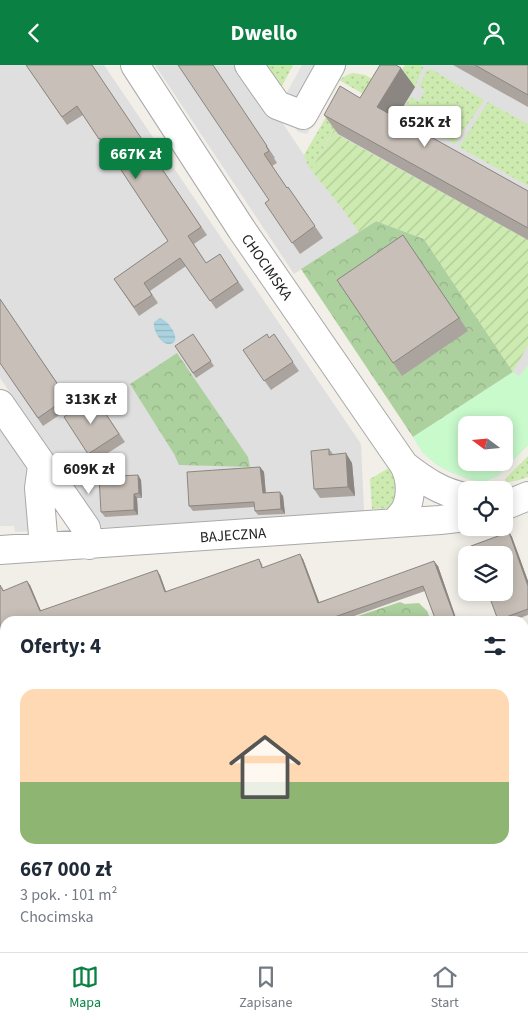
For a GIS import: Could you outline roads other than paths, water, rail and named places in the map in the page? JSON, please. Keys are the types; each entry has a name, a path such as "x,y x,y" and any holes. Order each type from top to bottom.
{"street":[{"name":"CHOCIMSKA","path":"135,65 242,230 404,465 409,481 408,502 404,512 394,523"},
{"path":"249,65 277,105 303,115 331,65"},
{"path":"0,404 86,527 89,545"},
{"path":"42,465 39,488 44,547"},
{"name":"CHOCIMSKA","path":"404,465 434,486 458,495"},
{"name":"BAJECZNA","path":"0,550 458,518"}],"water":[{"path":"160,318 173,331 175,341 171,344 163,342 157,335 154,322"}]}
